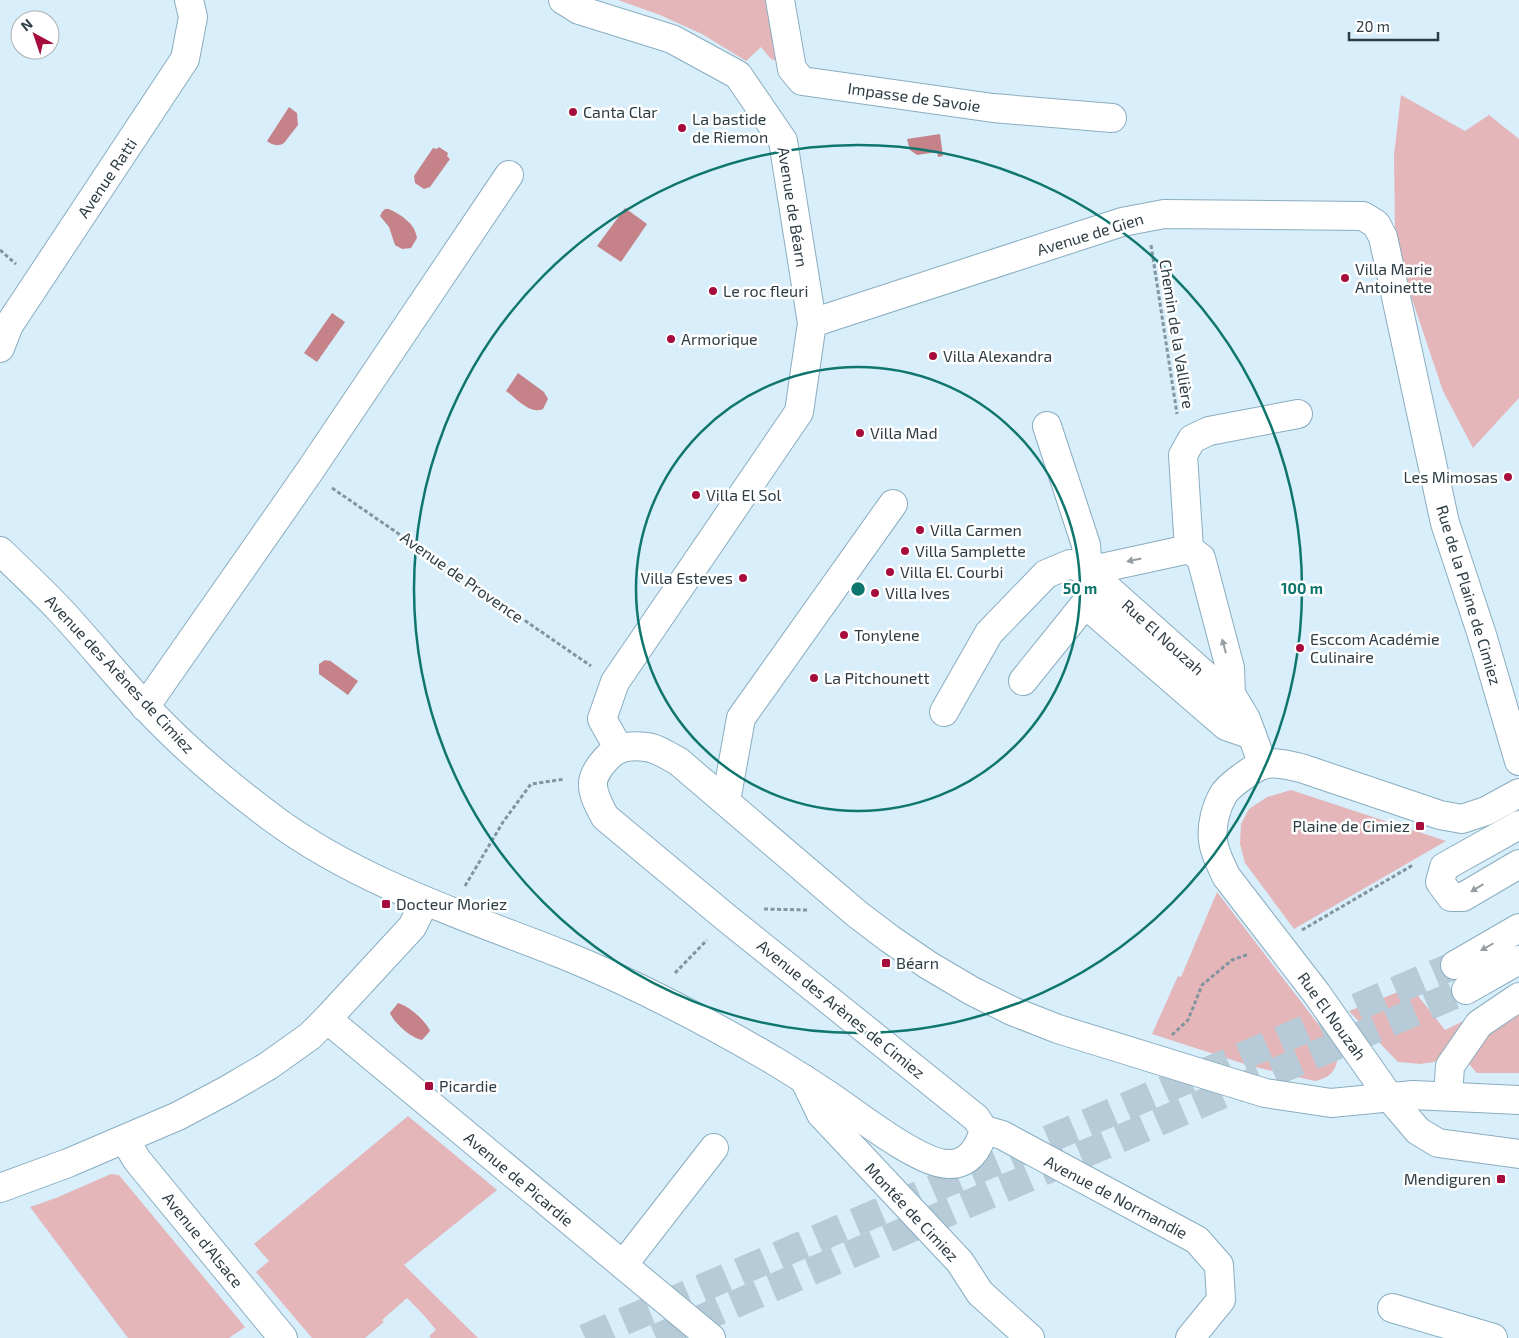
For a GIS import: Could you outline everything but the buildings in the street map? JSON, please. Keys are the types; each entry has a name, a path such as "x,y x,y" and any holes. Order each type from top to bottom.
{"main road":[{"name":"Avenue Ratti","path":"0,348 9,325 185,59 193,17 189,0"},
{"name":"Avenue de Béarn","path":"563,0 579,10 672,39 738,75 783,141 812,323 799,412 615,682 602,719 618,749"},
{"name":"Impasse de Savoie","path":"780,0 792,69 802,81 993,108 1112,118"},
{"path":"145,706 309,472 509,175"},
{"name":"Avenue de Gien","path":"812,323 1122,222 1147,216 1164,214 1363,216 1376,224"},
{"name":"Rue de la Plaine de Cimiez","path":"1376,224 1383,237 1387,252 1445,523 1482,635 1519,761"},
{"path":"944,712 989,633 1046,574 1070,564 1088,570 1189,548 1183,455 1192,439 1209,430 1298,414"},
{"path":"1047,426 1086,545 1088,570"},
{"path":"726,801 742,718 893,504"},
{"name":"Rue El Nouzah","path":"1189,548 1201,558 1230,668 1231,694"},
{"name":"Avenue des Arènes de Cimiez","path":"0,551 60,610 145,706 201,761 278,822 312,845 425,901 567,956 655,995 733,1036 804,1078 917,1154 945,1164 959,1164 972,1154 980,1143 984,1130 976,1118 729,920 605,817 597,802 593,784"},
{"name":"Rue El Nouzah","path":"1088,570 1207,677 1231,694 1246,719 1263,765 1242,778 1223,794 1216,813 1212,838 1217,856 1226,876 1288,938 1317,994 1390,1098 1418,1131 1438,1143 1519,1154"},
{"path":"1023,681 1084,604 1226,726 1252,735"},
{"path":"593,784 596,772 618,749 647,747 678,761 857,914 890,939 928,965 972,991 1012,1011 1058,1029 1265,1093 1331,1103 1413,1095 1519,1100"},
{"path":"1263,765 1281,764 1300,768 1440,815 1462,819 1486,811 1519,794"},
{"path":"1519,825 1444,867 1440,882 1451,897 1463,897 1519,864"},
{"path":"0,1188 125,1140 178,1116 268,1066 310,1036 327,1019 412,927 425,901"},
{"path":"1455,965 1519,928"},
{"path":"1466,990 1519,960"},
{"path":"1448,1096 1450,1066 1479,1024 1519,997"},
{"name":"Avenue de Picardie","path":"327,1019 712,1338"},
{"name":"Montée de Cimiez","path":"804,1078 820,1114 960,1262 980,1293 1030,1338"},
{"name":"Avenue de Normandie","path":"984,1130 1002,1136 1196,1240 1219,1265 1220,1300 1190,1338"},
{"name":"Avenue d'Alsace","path":"125,1140 137,1160 283,1338"},
{"path":"623,1265 714,1148"},
{"path":"1392,1308 1493,1338"}],"path":[{"name":"Chemin de la Vallière","path":"1147,216 1183,455"},
{"name":"Avenue de Provence","path":"309,472 615,682"},
{"path":"450,911 503,822 531,784 564,779 593,784"},
{"path":"1150,1057 1188,1020 1202,985 1232,960 1288,938 1422,860"},
{"path":"762,909 811,910"},
{"path":"675,973 708,940"}],"shaded area":[{"path":"618,0 772,0 783,65 770,58 761,47 746,61 702,34 660,15"},
{"path":"1401,95 1465,131 1489,115 1519,139 1519,398 1473,448 1443,391 1410,293 1395,229 1394,155"},
{"path":"289,107 297,113 298,125 284,143 271,144 267,141"},
{"path":"940,134 943,156 938,157 937,152 917,155 910,150 907,139"},
{"path":"439,147 448,153 447,156 450,159 430,187 424,189 415,183 414,176 433,148 437,149"},
{"path":"625,208 647,224 621,262 597,246"},
{"path":"385,209 389,209 403,217 413,228 417,238 411,248 402,249 395,245 389,227 380,216"},
{"path":"332,313 345,322 317,362 304,353"},
{"path":"518,373 544,392 548,399 543,409 533,410 528,408 506,391"},
{"path":"329,660 358,681 348,695 319,674 319,664"},
{"path":"1291,790 1446,841 1294,929 1245,863 1240,844 1241,824 1249,809 1267,797"},
{"path":"1217,892 1338,1050 1335,1067 1326,1077 1315,1081 1251,1066 1152,1034 1178,976 1181,977"},
{"path":"1411,987 1445,1030 1490,1008 1445,1057 1434,1062 1420,1064 1398,1062 1349,1011"},
{"path":"398,1003 412,1011 428,1027 430,1031 422,1040 408,1033 392,1017 390,1013"},
{"path":"1519,1006 1519,1073 1477,1073 1468,1063 1472,1042"},
{"path":"408,1116 497,1190 404,1265 478,1338 431,1338 429,1336 436,1330 407,1298 382,1320 384,1322 365,1338 312,1338 256,1272 269,1261 254,1244"},
{"path":"111,1174 119,1175 245,1327 229,1338 128,1338 30,1207"}],"tunnel":[{"path":"585,1338 1455,965"},
{"path":"656,1338 1466,990"}],"place":[{"name":"Canta Clar","path":"573,112"},
{"name":"La bastide de Riemon","path":"682,128"},
{"name":"Villa Marie Antoinette","path":"1345,278"},
{"name":"Le roc fleuri","path":"713,291"},
{"name":"Armorique","path":"671,339"},
{"name":"Villa Alexandra","path":"933,356"},
{"name":"Villa Mad","path":"860,433"},
{"name":"Les Mimosas","path":"1508,477"},
{"name":"Villa El Sol","path":"696,495"},
{"name":"Villa Carmen","path":"920,530"},
{"name":"Villa Samplette","path":"905,551"},
{"name":"Villa El. Courbi","path":"890,572"},
{"name":"Villa Esteves","path":"743,578"},
{"name":"Villa Ives","path":"875,593"},
{"name":"Tonylene","path":"844,635"},
{"name":"Esccom Académie Culinaire","path":"1300,648"},
{"name":"La Pitchounett","path":"814,678"},
{"name":"Plaine de Cimiez","path":"1420,826"},
{"name":"Docteur Moriez","path":"386,904"},
{"name":"Béarn","path":"886,963"},
{"name":"Picardie","path":"429,1086"},
{"name":"Mendiguren","path":"1501,1179"}]}
